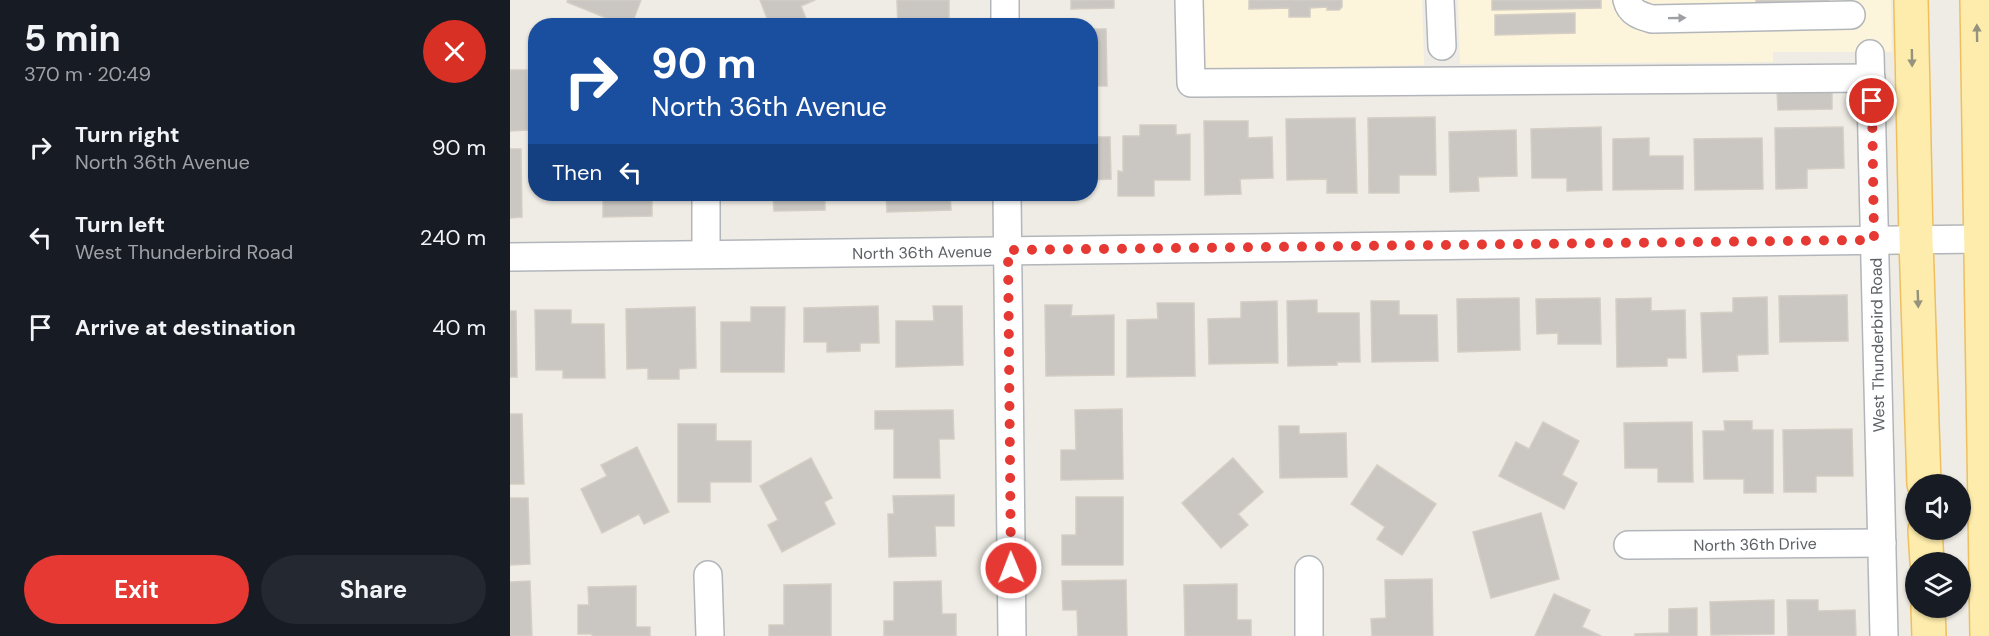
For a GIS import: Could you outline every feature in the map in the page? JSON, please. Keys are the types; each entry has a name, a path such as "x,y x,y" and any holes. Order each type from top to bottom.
{"main road":[{"path":"1911,0 1924,474"},
{"path":"1977,0 1987,636"},
{"path":"1928,618 1929,636"}],"street":[{"path":"1005,0 1005,18"},
{"name":"West Thunderbird Road","path":"1189,0 1191,83 1871,66 1884,636"},
{"path":"1440,0 1442,46"},
{"path":"1627,0 1634,12 1652,19 1851,15"},
{"path":"706,201 706,254"},
{"path":"1007,201 1012,636"},
{"name":"North 36th Avenue","path":"510,257 1981,239"},
{"name":"North 36th Drive","path":"1628,545 1882,543"},
{"path":"1309,636 1310,570"},
{"path":"708,575 710,636"}],"shaded area":[{"path":"1202,0 1422,0 1424,65 1203,69"},
{"path":"1458,0 1891,0 1892,52 1773,52 1773,62 1460,64"}],"building":[{"path":"568,0 641,0 634,18 607,18 567,2"},
{"path":"760,0 815,0 801,6 806,18 767,18"},
{"path":"897,0 949,0 949,18 898,18"},
{"path":"1071,0 1114,0 1114,8 1071,9"},
{"path":"1249,0 1342,0 1342,7 1339,10 1327,10 1327,7 1310,8 1310,17 1289,17 1289,8 1249,9"},
{"path":"1492,0 1601,0 1601,8 1492,10"},
{"path":"1756,0 1828,0 1828,3 1805,2 1805,5 1793,6 1793,2 1756,3"},
{"path":"1575,13 1575,33 1495,35 1495,15"},
{"path":"1098,29 1106,29 1107,86 1098,86"},
{"path":"510,70 527,70 528,130 510,131"},
{"path":"1832,90 1832,109 1778,110 1777,91"},
{"path":"1435,117 1436,175 1399,175 1399,193 1369,193 1368,118"},
{"path":"1355,118 1357,193 1327,193 1327,179 1287,180 1286,119"},
{"path":"1204,121 1248,121 1248,138 1272,137 1273,178 1240,179 1241,194 1205,195"},
{"path":"1140,125 1176,125 1176,135 1190,134 1190,180 1154,180 1154,196 1118,196 1118,171 1123,172 1123,136 1140,136"},
{"path":"1601,127 1602,190 1567,191 1567,178 1532,178 1531,129"},
{"path":"1843,127 1844,168 1807,169 1807,188 1776,189 1775,128"},
{"path":"1516,130 1517,176 1478,177 1479,191 1450,192 1449,132"},
{"path":"1098,137 1110,137 1111,179 1098,180"},
{"path":"1649,138 1649,156 1683,156 1683,189 1613,190 1613,139"},
{"path":"1762,138 1763,189 1695,190 1694,139"},
{"path":"510,149 521,149 522,217 510,218"},
{"path":"603,201 652,201 652,216 603,217"},
{"path":"773,201 825,201 825,210 774,211"},
{"path":"886,201 950,201 951,210 887,212"},
{"path":"1847,295 1848,341 1780,342 1779,296"},
{"path":"1767,297 1768,354 1737,355 1738,371 1703,372 1701,313 1733,312 1733,298"},
{"path":"1519,298 1520,350 1458,352 1457,299"},
{"path":"1600,298 1601,344 1558,344 1558,333 1537,334 1536,299"},
{"path":"1651,298 1651,311 1685,310 1686,358 1667,358 1667,366 1617,367 1616,299"},
{"path":"1317,300 1317,313 1359,313 1360,362 1288,366 1287,301"},
{"path":"1277,301 1278,363 1209,364 1208,319 1241,318 1241,302"},
{"path":"1371,301 1399,301 1399,315 1437,315 1438,361 1372,362"},
{"path":"1157,303 1194,303 1195,376 1127,377 1127,320 1158,319"},
{"path":"1045,305 1072,305 1071,316 1114,315 1114,375 1046,376"},
{"path":"878,306 879,343 860,343 860,351 827,352 827,342 804,342 804,308"},
{"path":"933,306 962,306 963,365 896,367 896,321 934,321"},
{"path":"695,307 696,368 679,369 679,379 648,379 648,368 627,369 626,309"},
{"path":"751,307 785,307 784,372 721,372 721,322 751,322"},
{"path":"535,310 571,310 571,324 604,324 605,378 563,378 563,370 536,370"},
{"path":"510,311 516,311 517,377 510,377"},
{"path":"1122,409 1123,479 1061,480 1061,450 1076,450 1075,410"},
{"path":"953,410 954,439 939,439 940,478 894,478 894,429 875,429 875,411"},
{"path":"510,414 522,414 524,484 510,484"},
{"path":"1724,421 1752,421 1752,430 1773,430 1773,493 1744,493 1744,479 1704,479 1703,431 1725,431"},
{"path":"1543,422 1579,441 1562,475 1577,483 1564,509 1499,476 1516,442 1529,449"},
{"path":"1692,422 1693,482 1658,482 1658,468 1625,468 1624,423"},
{"path":"678,424 716,424 716,441 751,441 751,482 710,482 710,502 678,502"},
{"path":"1279,426 1299,426 1299,434 1346,433 1347,477 1280,478"},
{"path":"1852,429 1853,476 1816,476 1816,492 1784,492 1783,430"},
{"path":"637,447 669,512 644,524 639,514 602,533 581,489 607,476 601,465"},
{"path":"811,458 832,498 824,502 835,524 782,552 768,525 778,520 760,486"},
{"path":"1233,458 1263,492 1238,514 1248,525 1221,548 1182,503"},
{"path":"1377,465 1436,504 1402,555 1377,539 1385,527 1351,504"},
{"path":"954,495 954,526 935,526 936,556 889,557 888,514 894,514 893,496"},
{"path":"1076,497 1123,497 1123,565 1062,565 1062,535 1076,535"},
{"path":"510,498 528,498 530,564 510,565"},
{"path":"1541,513 1559,579 1491,598 1473,532"},
{"path":"1432,579 1433,636 1372,636 1371,619 1386,618 1385,580"},
{"path":"1126,580 1127,636 1078,636 1077,610 1063,610 1062,581"},
{"path":"530,581 532,636 510,636 510,582"},
{"path":"941,581 942,614 956,614 956,636 884,636 884,621 894,621 894,582"},
{"path":"831,584 831,636 769,636 769,625 784,625 784,585"},
{"path":"1237,584 1237,620 1251,620 1251,636 1185,636 1184,585"},
{"path":"636,586 636,627 650,627 650,636 578,634 578,605 589,605 588,587"},
{"path":"1554,594 1590,610 1582,627 1601,636 1535,636"},
{"path":"1774,600 1774,634 1711,635 1710,602"},
{"path":"1787,600 1818,600 1818,611 1855,610 1856,636 1788,636"},
{"path":"1697,608 1697,636 1635,636 1635,634 1669,633 1669,609"}],"route":[{"path":"1011,568 1008,250 1874,240 1872,101"}]}
